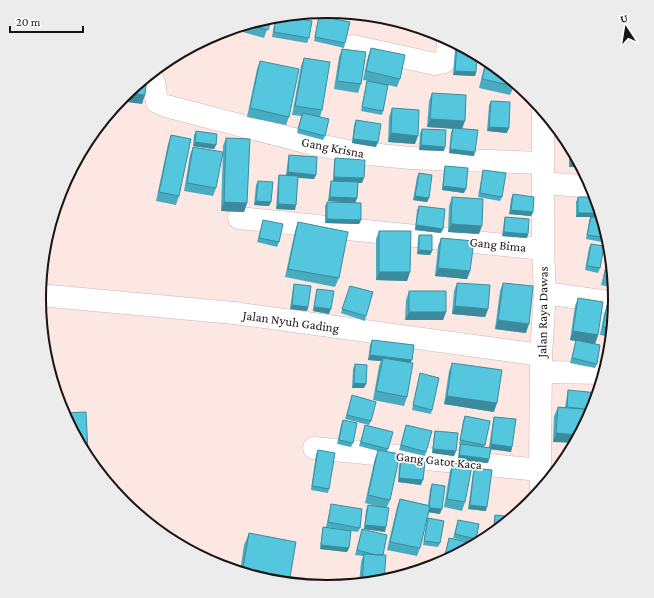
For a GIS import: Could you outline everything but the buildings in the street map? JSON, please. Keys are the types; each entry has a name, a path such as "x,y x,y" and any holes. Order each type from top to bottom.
{"street":[{"path":"353,46 435,64 444,62 447,57 448,45"},
{"name":"Gang Krisna","path":"152,79 157,102 166,106 313,144 359,153 543,173"},
{"name":"Jalan Raya Dawas","path":"541,480 541,364 545,293 543,249 543,120"},
{"path":"543,173 584,185"},
{"name":"Gang Bima","path":"239,218 543,249"},
{"path":"545,293 608,302"},
{"name":"Jalan Nyuh Gading","path":"46,296 234,313 598,372"},
{"name":"Gang Gatot Kaca","path":"314,448 541,480"}]}
